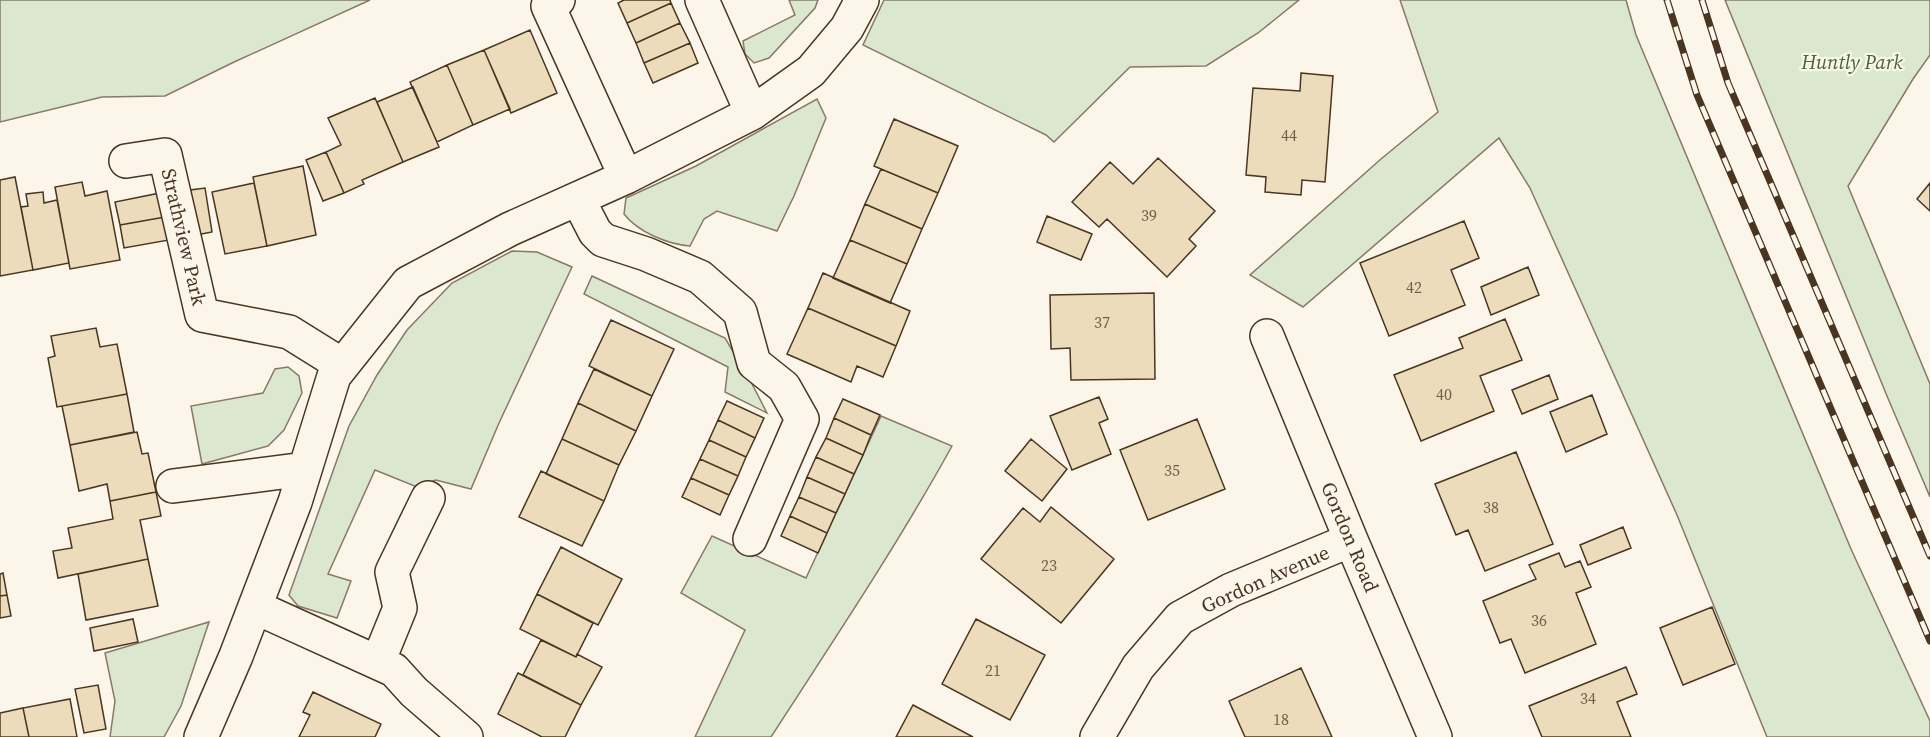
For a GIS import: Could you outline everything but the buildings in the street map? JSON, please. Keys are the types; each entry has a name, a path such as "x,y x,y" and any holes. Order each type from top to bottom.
{"street":[{"path":"558,0 548,6 626,177"},
{"path":"702,0 752,113"},
{"path":"201,737 236,656 295,502 334,376 408,284 510,230 626,177 752,113 811,71 847,28 862,0"},
{"name":"Strathview Park","path":"126,161 165,155 202,315 289,332 342,365"},
{"path":"578,199 595,232 603,240 646,254 700,277 740,312 754,363 784,387 802,419 750,539"},
{"name":"Gordon Road","path":"1268,336 1351,540 1435,737"},
{"path":"172,486 305,470"},
{"path":"378,662 400,609 392,572 428,498"},
{"name":"Gordon Avenue","path":"1097,737 1138,667 1180,618 1231,590 1351,540"},
{"path":"255,607 394,670 414,692 466,737"}],"green space":[{"path":"0,0 370,0 165,96 102,97 0,122"},
{"path":"789,0 818,0 815,8 769,58 754,63 745,54 743,41 795,15"},
{"path":"884,0 1299,0 1258,33 1206,66 1130,67 1054,142 1046,135 863,45"},
{"path":"1400,0 1626,0 1636,35 1851,549 1930,721 1930,737 1767,737 1677,515 1530,188 1499,138 1303,307 1250,275 1381,159 1438,112"},
{"name":"Huntly Park","path":"1725,0 1930,0 1930,55 1848,186 1930,384 1930,497 1887,396"},
{"path":"817,99 826,118 777,231 717,211 704,219 690,246 672,243 645,232 624,214 626,198 696,166"},
{"path":"512,251 537,252 572,267 499,423 471,489 436,480 417,487 375,470 328,574 351,581 337,618 298,606 289,595 349,426 377,375 407,330 452,283"},
{"path":"592,276 725,338 767,413 725,392 728,367 584,294"},
{"path":"288,367 299,376 302,393 284,430 268,446 202,464 191,406 263,393 275,369"},
{"path":"881,416 952,446 887,557 771,737 695,737 745,630 681,593 712,536 806,578"},
{"path":"209,622 181,706 164,737 110,737 115,701 105,653"}],"railway":[{"path":"1667,0 1697,95 1930,641"},
{"path":"1702,0 1728,83 1930,556"}]}
